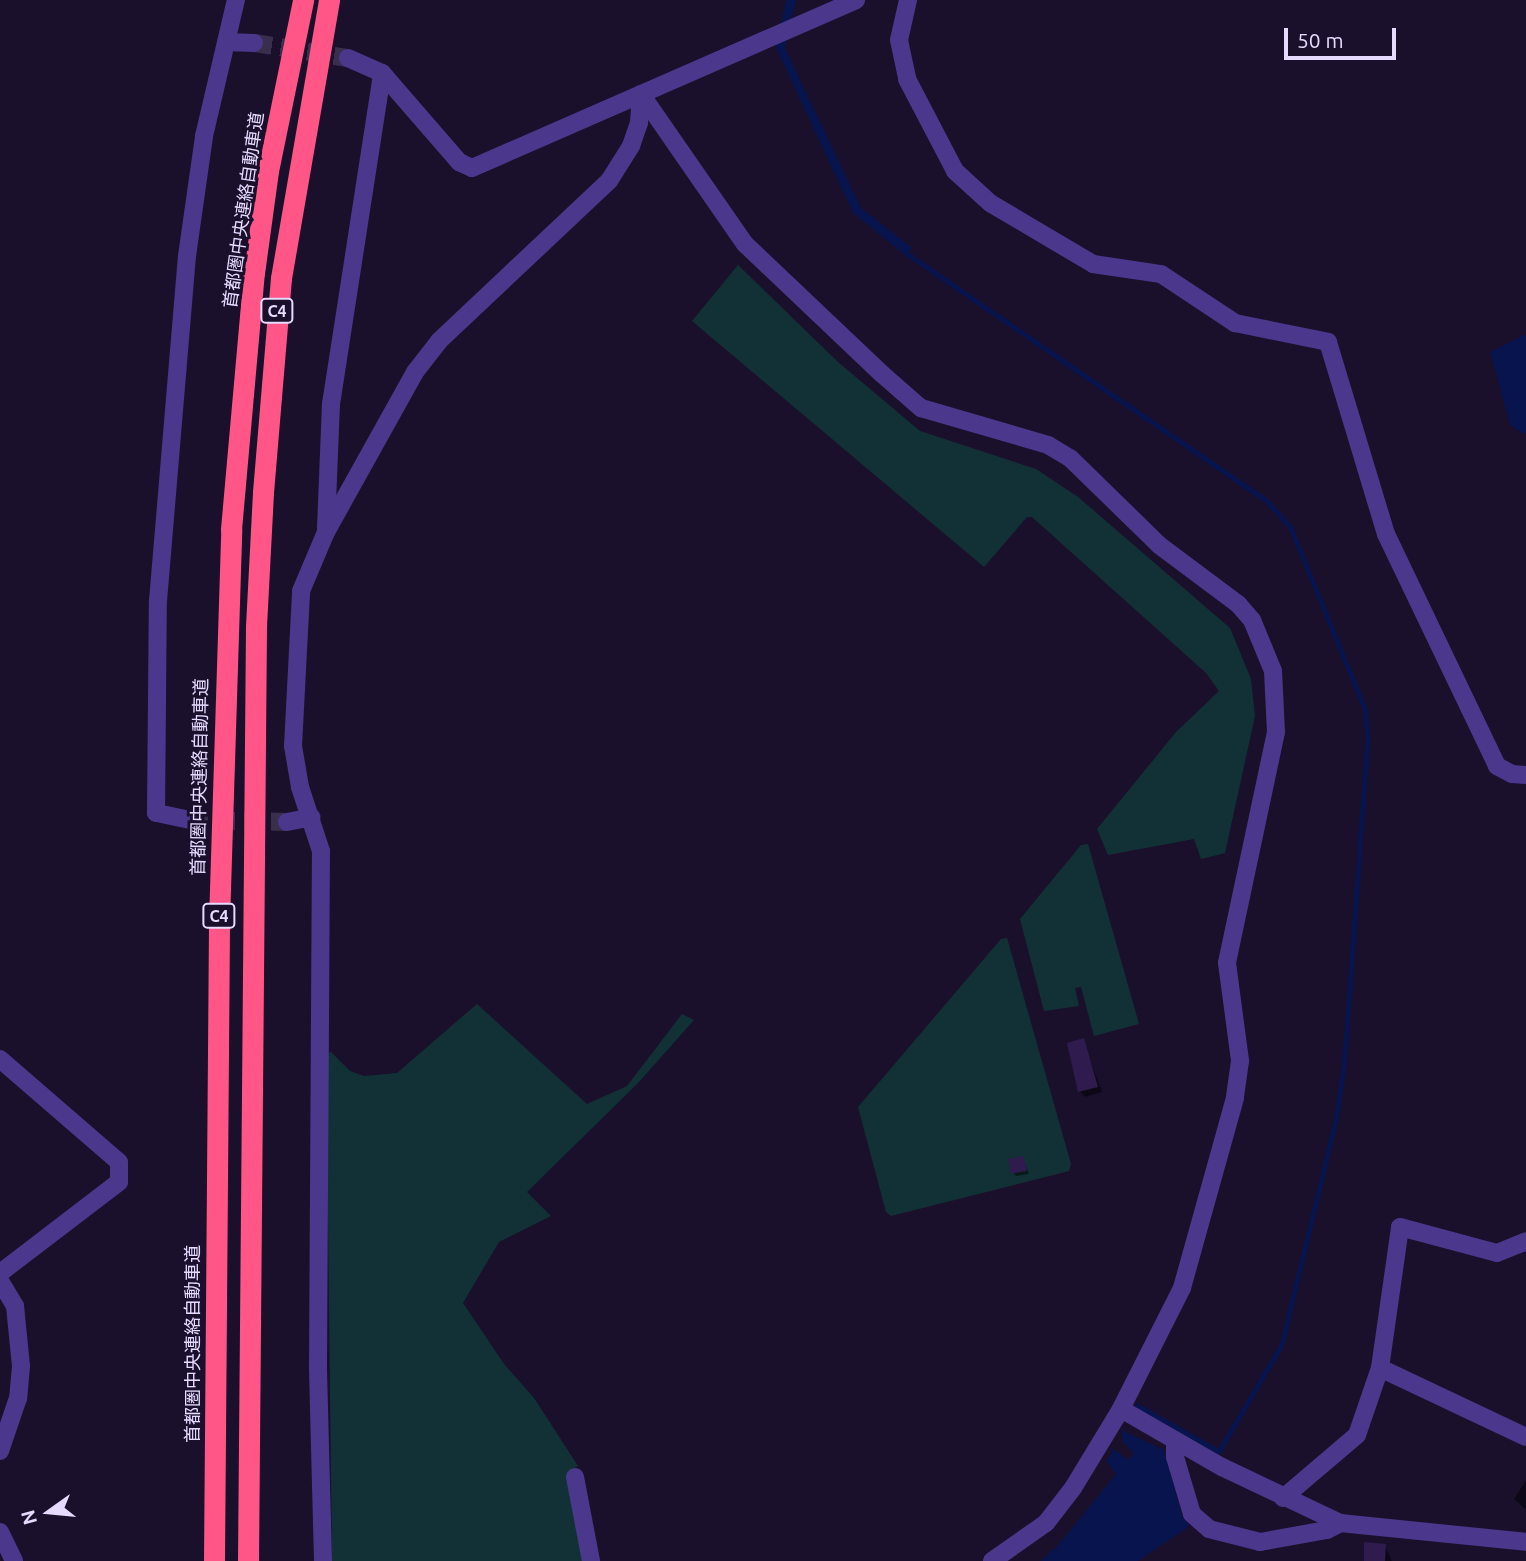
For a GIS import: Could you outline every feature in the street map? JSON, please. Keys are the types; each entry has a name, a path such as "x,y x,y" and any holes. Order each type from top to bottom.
{"highway":[{"name":"首都圏中央連絡自動車道","path":"214,1561 219,894 231,530 257,248 303,0"},
{"name":"C4","path":"248,1561 256,626 262,506 281,278 329,0"}],"street":[{"path":"190,820 156,813 158,601 187,256 204,136 236,0"},
{"path":"348,58 382,73 459,162 472,168 856,0"},
{"path":"908,0 899,40 907,79 955,171 989,202 1093,264 1161,274 1235,323 1328,342 1386,534 1497,766 1512,774 1526,775"},
{"path":"226,42 254,43"},
{"path":"326,532 331,404 382,73"},
{"path":"323,1561 318,1366 321,850 300,787 293,746 302,591 326,532 415,372 439,341 609,181 631,146 639,122 641,94"},
{"path":"641,94 745,244 882,374 921,408 1048,445 1070,458 1158,545 1238,604 1262,639 1276,692 1276,732 1227,963 1240,1060 1235,1098 1182,1288 1121,1409 1046,1523 992,1561"},
{"path":"287,822 312,817"},
{"path":"0,1059 119,1162 120,1182 0,1273"},
{"path":"1283,1498 1357,1435 1380,1368 1400,1227 1497,1253 1526,1241"},
{"path":"0,1281 15,1306 21,1366 18,1398 0,1451"},
{"path":"1380,1368 1526,1437"},
{"path":"1121,1409 1283,1498 1340,1523 1526,1542"},
{"path":"1175,1441 1175,1457 1192,1514 1209,1529 1260,1542 1327,1530 1340,1523"},
{"path":"575,1477 591,1561"},
{"path":"0,1532 15,1561"}],"green space":[{"path":"738,265 838,362 920,431 1036,469 1078,497 1230,628 1251,679 1255,716 1225,853 1201,859 1194,839 1108,855 1097,829 1176,732 1219,691 1206,673 1032,517 1027,517 984,567 692,321"},
{"path":"1088,844 1139,1024 1094,1036 1081,987 1075,988 1079,1006 1044,1011 1020,919 1081,845"},
{"path":"1007,938 1071,1164 1069,1171 891,1216 886,1212 858,1107 1001,939"},
{"path":"477,1004 587,1104 627,1086 682,1014 694,1020 638,1083 527,1192 551,1216 499,1242 463,1303 504,1364 534,1398 578,1466 570,1470 585,1561 332,1561 326,1053 331,1052 350,1071 364,1076 397,1073"}],"shaded area":[{"path":"786,0 796,0 785,48 861,208 912,248 905,255 853,213 776,48"},
{"path":"1526,334 1526,435 1510,425 1490,352"},
{"path":"1121,1430 1164,1450 1182,1516 1190,1526 1138,1561 1045,1561 1116,1474 1106,1461 1112,1453 1110,1447 1128,1460 1134,1454 1123,1442"}],"building":[{"path":"1084,1038 1098,1087 1078,1092 1067,1043"},
{"path":"1024,1156 1027,1171 1011,1174 1008,1159"},
{"path":"1364,1542 1386,1544 1385,1561 1364,1561"}],"waterway":[{"path":"905,252 1266,500 1291,528 1365,708 1368,736 1345,1060 1336,1120 1282,1345 1219,1452 1138,1406"},
{"path":"1043,1561 1056,1550"}],"tunnel":[{"path":"254,43 348,58"},
{"path":"190,820 287,822"}]}
